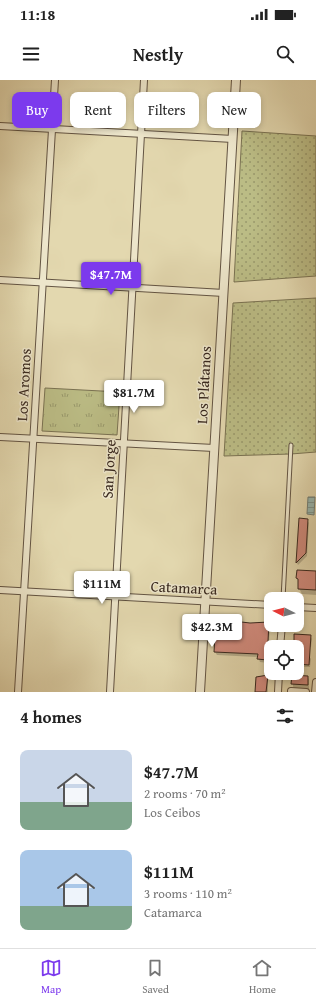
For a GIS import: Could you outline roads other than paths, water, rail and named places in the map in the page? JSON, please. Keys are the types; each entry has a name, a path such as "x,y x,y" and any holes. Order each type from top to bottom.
{"street":[{"name":"Los Aromos","path":"18,692 55,80"},
{"name":"San Jorge","path":"110,692 144,80"},
{"name":"Los Plátanos","path":"200,692 236,80"},
{"path":"0,126 233,140"},
{"path":"0,280 224,293"},
{"path":"0,436 214,448"},
{"name":"Catamarca","path":"0,590 264,605"},
{"path":"304,607 316,608"},
{"path":"278,692 279,680"},
{"path":"315,692 316,682"},
{"path":"291,691 306,692"}],"lane":[{"path":"283,592 291,445"}],"water":[{"path":"308,497 315,497 314,515 307,514"}]}
